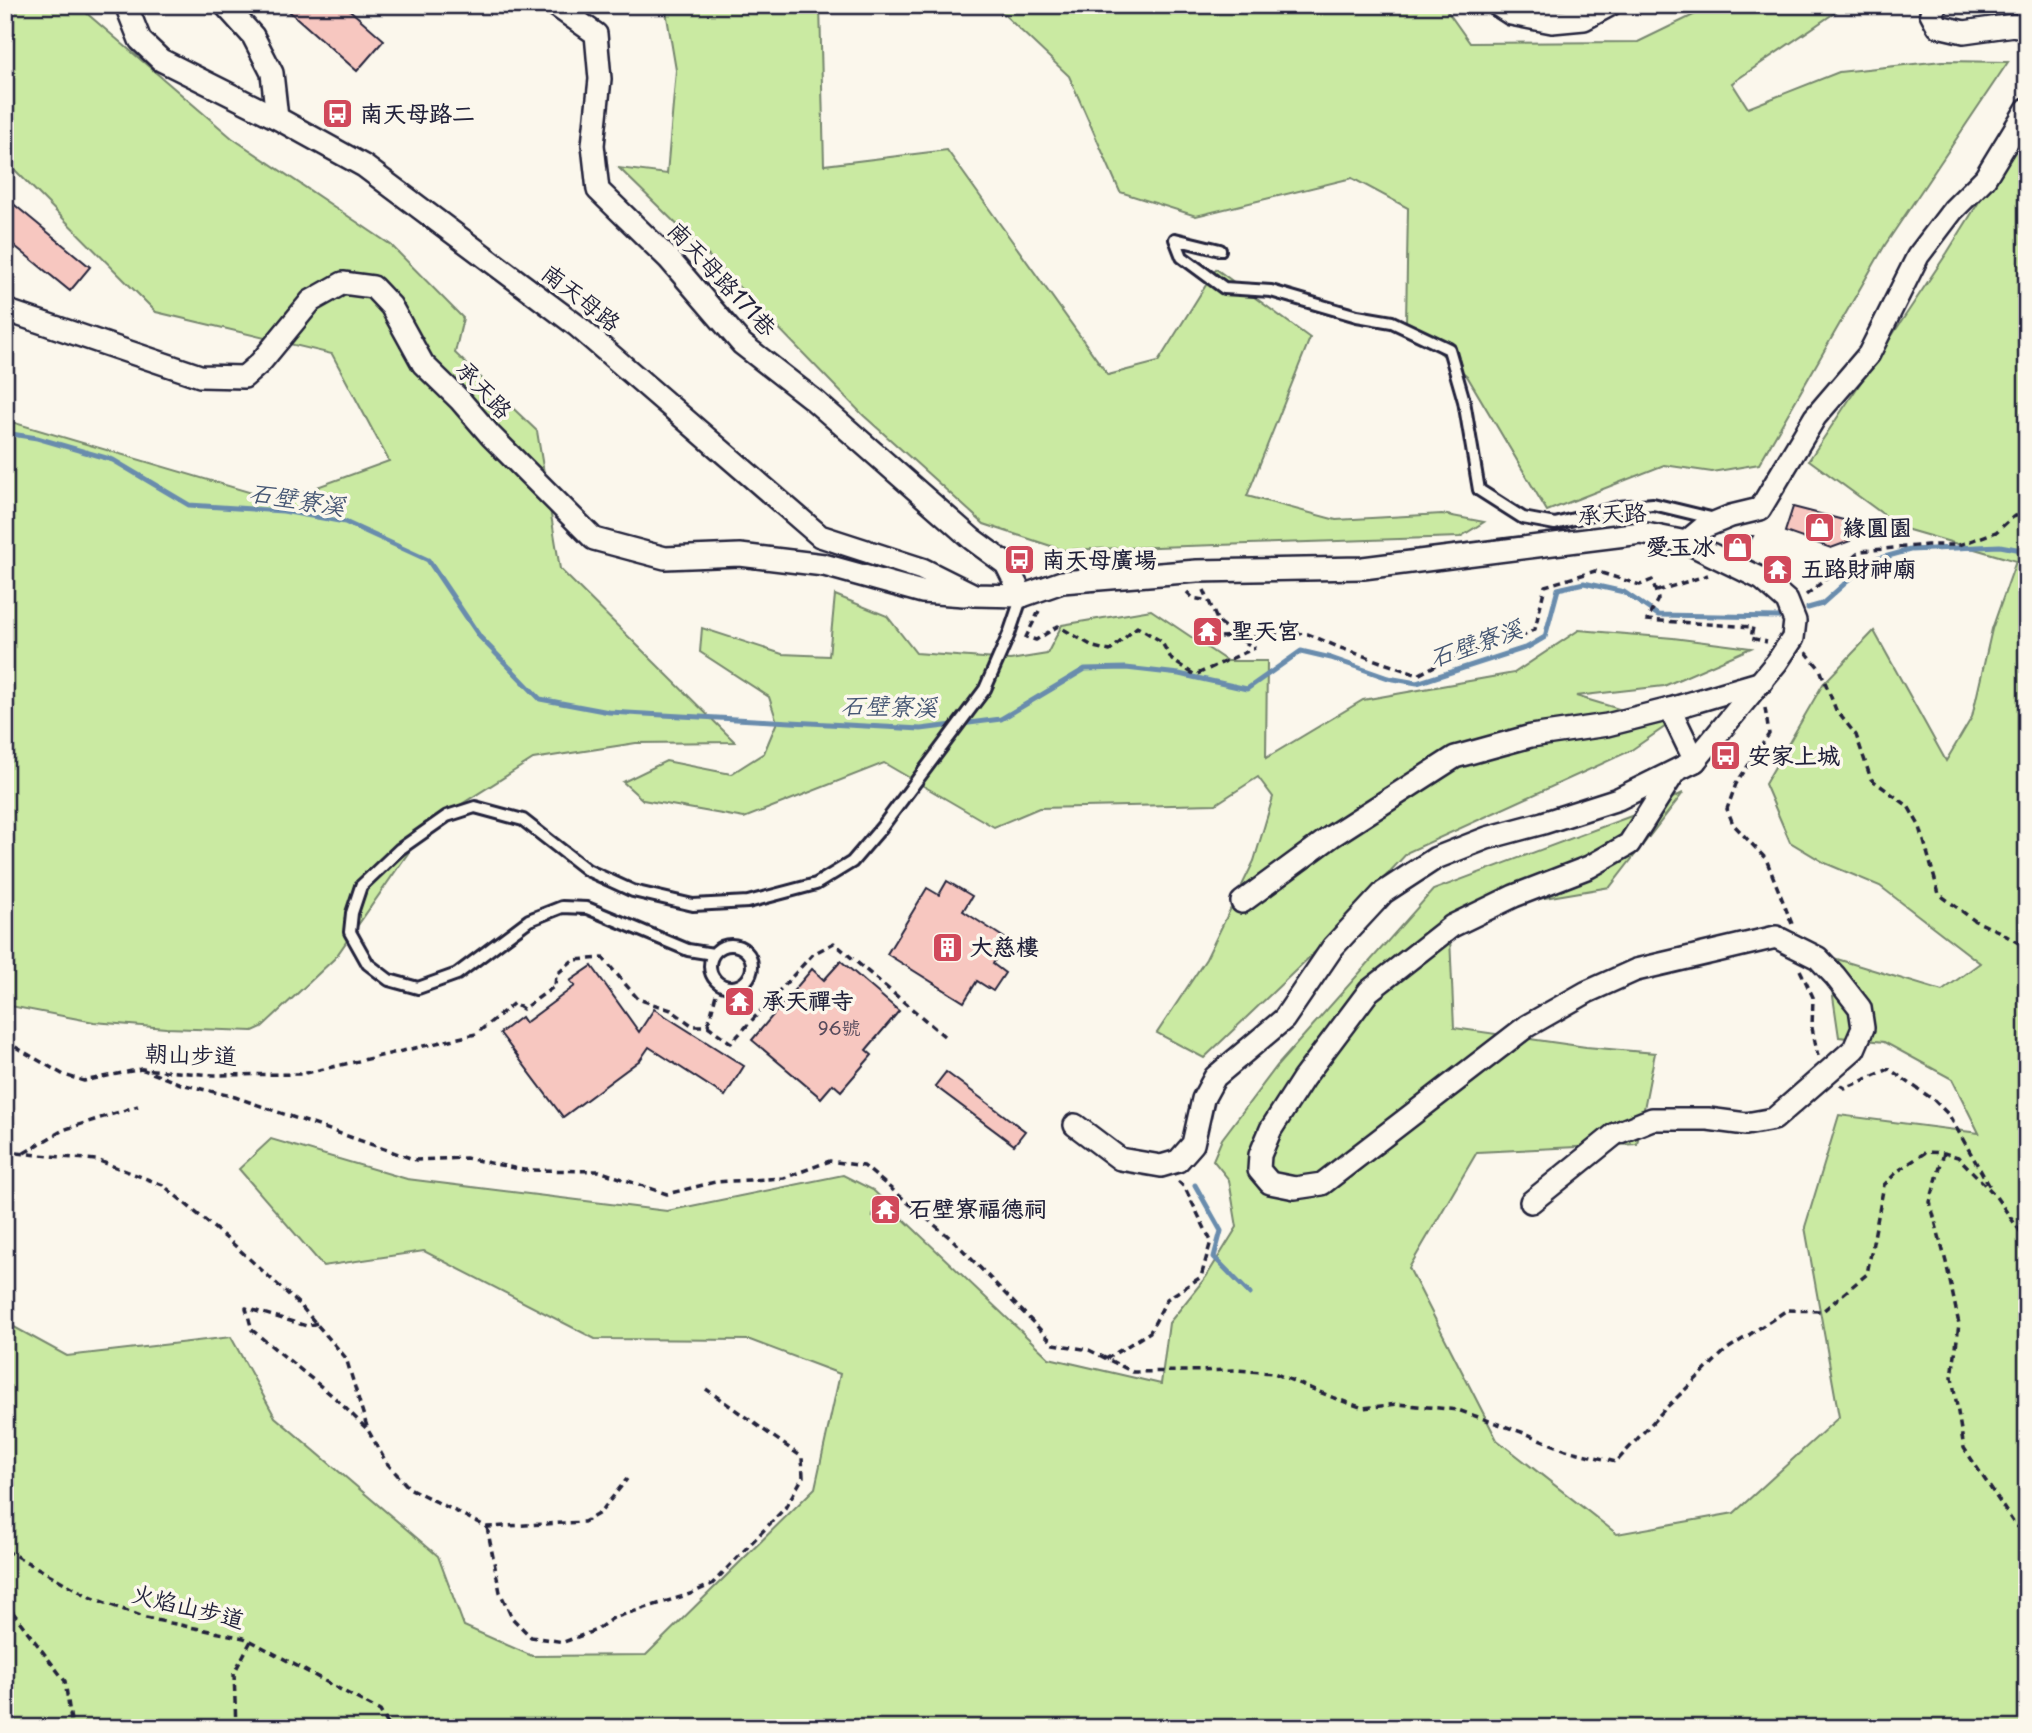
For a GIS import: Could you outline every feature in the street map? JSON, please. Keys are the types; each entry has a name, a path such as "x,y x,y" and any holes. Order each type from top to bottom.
{"street":[{"name":"南天母路","path":"126,5 140,40 161,60 277,118 364,166 576,325 820,536 922,569 974,595 1022,596"},
{"path":"225,5 253,36 272,73 277,118"},
{"name":"南天母路171巷","path":"555,5 596,34 600,79 593,145 598,190 669,259 742,344 815,401 972,539 1006,564 1022,596"},
{"path":"1497,5 1511,14 1552,22 1584,19 1610,5"},
{"path":"1936,5 1931,13 1938,26 1964,32 2014,25 2027,29"},
{"path":"1686,542 1704,527 1760,509 1815,417 1869,354 1918,256 1952,210 1985,178 2027,109"},
{"name":"承天路","path":"5,310 200,376 244,377 260,363 312,301 343,283 373,287 391,306 424,365 594,539 665,558 740,555 824,565 922,592 974,595"},
{"name":"承天路","path":"1022,596 1062,582 1197,571 1363,569 1642,533 1686,542 1762,579 1787,600"},
{"path":"1075,1125 1120,1159 1161,1166 1178,1161 1193,1144 1203,1099 1215,1077 1284,1019 1333,947 1384,892 1436,858 1487,838 1618,799 1695,761 1762,682 1793,638 1795,621 1787,600"},
{"path":"1242,902 1332,836 1455,757 1531,736 1607,725 1762,682"},
{"path":"1670,709 1695,761"},
{"path":"1531,1202 1615,1134 1653,1119 1708,1119 1746,1124 1774,1119 1854,1049 1863,1028 1860,1008 1818,958 1776,937 1636,970 1587,992 1527,1026 1322,1184 1295,1188 1270,1183 1259,1170 1260,1155 1270,1129 1303,1079 1369,991 1452,926 1514,896 1589,867 1629,844 1674,772"}],"lane":[{"path":"1220,250 1175,239 1182,257 1224,288 1271,291 1357,316 1392,322 1449,349 1464,401 1479,490 1523,518 1555,524 1619,507 1653,504 1721,520"},
{"path":"713,954 688,950 587,908 562,907 529,920 457,974 418,988 389,980 368,964 350,932 352,913 361,887 400,849 447,816 475,807 523,820 587,870 633,891 693,905 748,902 816,884 852,862 882,827 985,689 1022,596"},
{"path":"732,944 745,949 752,961 746,981 733,987 719,983 711,973 713,954 732,944"}],"path":[{"path":"1787,600 1809,594 1861,551 1959,545 1996,532 2013,517 2027,512"},
{"path":"1657,591 1707,576 1710,571 1723,576 1729,564"},
{"path":"1022,596 1039,610 1026,637 1037,640 1058,626 1094,647 1110,651 1138,627 1161,641 1172,660 1195,675 1255,648 1218,622 1197,571"},
{"path":"1243,641 1268,632 1308,634 1418,675 1451,657 1520,638 1535,629 1545,586 1595,571 1640,584 1652,580 1658,599 1647,620 1753,627"},
{"path":"1221,637 1235,636"},
{"path":"1793,638 1820,669 1836,710 1856,735 1871,779 1908,806 1920,827 1939,894 1975,921 2027,948"},
{"path":"719,983 708,1026 731,1043 813,954 834,943 944,1036"},
{"name":"朝山步道","path":"5,1041 64,1075 84,1081 141,1069 214,1075 302,1074 476,1034 514,1003 523,1009 555,986 556,975 573,960 603,958 638,999 671,1010 693,1026 708,1026"},
{"path":"141,1069 181,1084 235,1097 416,1160 466,1158 524,1170 599,1171 667,1194 715,1182 784,1178 830,1161 864,1166 955,1242 1054,1344 1089,1350 1133,1372 1236,1370 1274,1373 1363,1408 1398,1404 1458,1410 1566,1450 1616,1462 1665,1409 1726,1350 1787,1310 1823,1311 1867,1274 1884,1185 1898,1171 1926,1152 1958,1157 1994,1194 2027,1241"},
{"path":"22,1154 62,1130 138,1106"},
{"path":"5,1152 97,1160 163,1185 300,1305 346,1358 368,1430 386,1462 409,1488 487,1527 584,1522 600,1513 627,1479"},
{"path":"1944,1153 1930,1202 1959,1324 1952,1377 1964,1448 2015,1525 2027,1532"},
{"path":"1106,1359 1150,1332 1167,1299 1201,1277 1211,1241 1185,1188 1161,1166"},
{"path":"317,1323 307,1326 246,1308 252,1330 334,1397 368,1430"},
{"path":"487,1527 499,1592 512,1618 531,1637 564,1642 596,1630 613,1618 690,1594 712,1584 785,1508 803,1477 802,1457 706,1390"},
{"name":"火焰山步道","path":"5,1550 90,1597 146,1618 251,1641 380,1711 390,1728"},
{"path":"5,1602 65,1681 72,1728"},
{"path":"236,1728 234,1673 251,1641"}],"green space":[{"path":"5,5 77,5 232,138 391,245 463,318 455,353 537,431 560,569 735,742 636,743 533,759 427,826 335,958 262,1027 253,1031 94,1022 5,1005 5,420 279,501 389,461 332,354 156,312 5,160"},
{"path":"665,5 820,5 824,165 947,150 1108,375 1158,362 1216,269 1310,338 1247,496 1336,520 1442,514 1484,522 1460,537 1063,550 984,524 863,415 700,247 619,168 667,174 676,70"},
{"path":"994,5 1443,5 1470,43 1638,42 1714,5 1846,5 1732,83 1748,108 1839,72 1942,61 2008,62 1885,245 1759,464 1712,472 1664,465 1547,511 1467,376 1406,323 1408,208 1352,178 1196,216 1120,192 1069,76"},
{"path":"2027,125 2027,1728 5,1728 5,1322 67,1356 231,1337 275,1417 438,1556 464,1626 532,1656 646,1655 815,1488 840,1374 750,1340 595,1339 424,1251 323,1266 239,1169 271,1139 407,1179 667,1211 843,1175 873,1190 1049,1358 1161,1384 1169,1323 1206,1277 1237,1227 1229,1180 1213,1160 1222,1139 1277,1066 1433,890 1642,812 1683,793 1610,887 1449,914 1454,1028 1586,1047 1655,1053 1637,1144 1477,1152 1409,1268 1497,1440 1617,1534 1734,1513 1839,1417 1805,1227 1839,1115 1979,1133 1952,1079 1884,1042 1839,1037 1827,956 1942,991 1980,963 1880,886 1825,863 1790,842 1765,784 1823,684 1874,631 1946,761 1972,717 1992,629 2016,561 1902,528 1809,460 1947,253"},
{"path":"835,595 887,616 916,653 1010,660 1047,654 1062,625 1151,610 1227,661 1267,661 1266,758 1363,700 1514,673 1579,630 1751,648 1664,686 1576,696 1669,724 1630,751 1408,852 1318,949 1204,1058 1157,1033 1206,959 1254,861 1273,797 1258,777 1216,804 1039,808 994,827 884,763 744,818 643,800 623,782 666,761 731,774 764,753 777,722 769,697 700,652 702,628 782,654 829,656"}],"building":[{"path":"282,5 344,5 384,40 357,71"},
{"path":"5,197 90,267 70,291 5,238"},
{"name":"緣圓園","path":"1793,507 1855,523 1850,541 1831,548 1785,532"},
{"name":"愛玉冰","path":"1734,536 1753,536 1743,555 1728,548"},
{"name":"大慈樓","path":"947,881 972,896 963,911 1006,939 993,964 1005,973 993,991 977,981 964,1002 887,954 927,888 939,895"},
{"path":"841,961 899,1011 866,1050 872,1055 841,1091 833,1084 821,1098 752,1040 812,969 824,980"},
{"path":"592,966 639,1032 654,1009 744,1066 725,1096 649,1047 640,1060 563,1117 500,1033 521,1017 525,1023 575,986 570,981"},
{"path":"946,1072 1025,1131 1014,1145 935,1086"},
{"name":"石壁寮福德祠","path":"876,1197 899,1201 896,1221 873,1217"}],"waterway":[{"name":"石壁寮溪","path":"5,433 37,438 113,460 189,505 283,511 345,522 428,560 480,637 540,699 609,712 921,729 1001,719 1085,669 1126,668 1179,674 1247,689 1301,651 1331,658 1388,678 1417,683 1528,647 1545,637 1558,589 1584,583 1624,592 1658,615 1780,617"},
{"name":"石壁寮溪","path":"1808,608 1822,604 1870,561 1910,550 2000,546 2027,551"},
{"path":"1195,1185 1221,1231 1214,1257 1250,1294"}],"place":[{"name":"南天母路二","path":"337,114"},
{"name":"緣圓園","path":"1820,528"},
{"name":"愛玉冰","path":"1738,547"},
{"name":"南天母廣場","path":"1019,560"},
{"name":"五路財神廟","path":"1778,569"},
{"name":"聖天宮","path":"1208,631"},
{"name":"安家上城","path":"1725,756"},
{"name":"大慈樓","path":"947,947"},
{"name":"承天禪寺","path":"739,1001"},
{"name":"石壁寮福德祠","path":"886,1209"}]}
